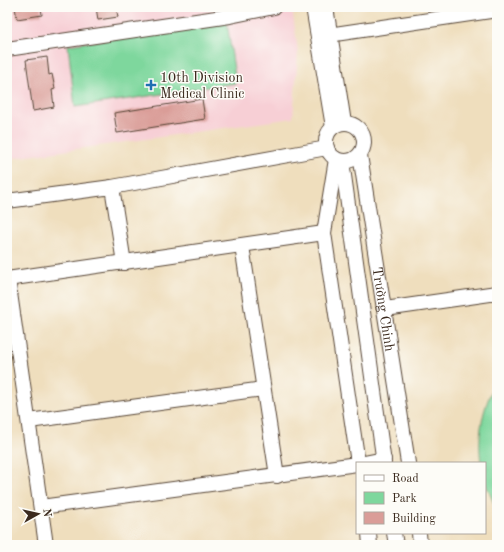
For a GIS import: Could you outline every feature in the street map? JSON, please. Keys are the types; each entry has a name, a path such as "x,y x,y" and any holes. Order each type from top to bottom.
{"street":[{"path":"7,49 230,16 274,7"},
{"path":"313,7 339,125"},
{"path":"326,7 339,125"},
{"path":"334,34 497,10"},
{"path":"339,125 357,126 364,137 363,150 360,155 349,161 339,160 331,156 327,148 326,138 339,125"},
{"path":"7,201 112,187 327,148"},
{"name":"Trường Chinh","path":"360,155 408,462"},
{"path":"339,160 324,233 358,462"},
{"name":"Trường Chinh","path":"339,160 384,461"},
{"path":"112,187 124,262"},
{"path":"46,545 8,279 324,233"},
{"path":"242,246 277,476"},
{"path":"384,309 497,293"},
{"path":"29,421 264,389"},
{"path":"374,462 384,461"},
{"path":"41,507 356,464"},
{"path":"369,534 370,545"},
{"path":"394,534 396,545"},
{"path":"419,534 420,545"}],"shaded area":[{"name":"10th Division Medical Clinic","path":"7,7 292,7 298,52 293,118 7,159"}],"green space":[{"path":"227,22 236,83 75,107 68,45"},
{"path":"497,380 497,511 486,484 486,462 481,462 480,452 482,420"}],"building":[{"path":"15,7 41,7 42,15 17,19"},
{"path":"96,7 116,7 118,17 98,20"},
{"path":"47,57 49,75 52,74 55,89 52,90 54,107 33,111 26,60"},
{"path":"202,99 205,119 117,133 114,113"}],"place":[{"name":"10th Division Medical Clinic","path":"151,85"}]}
